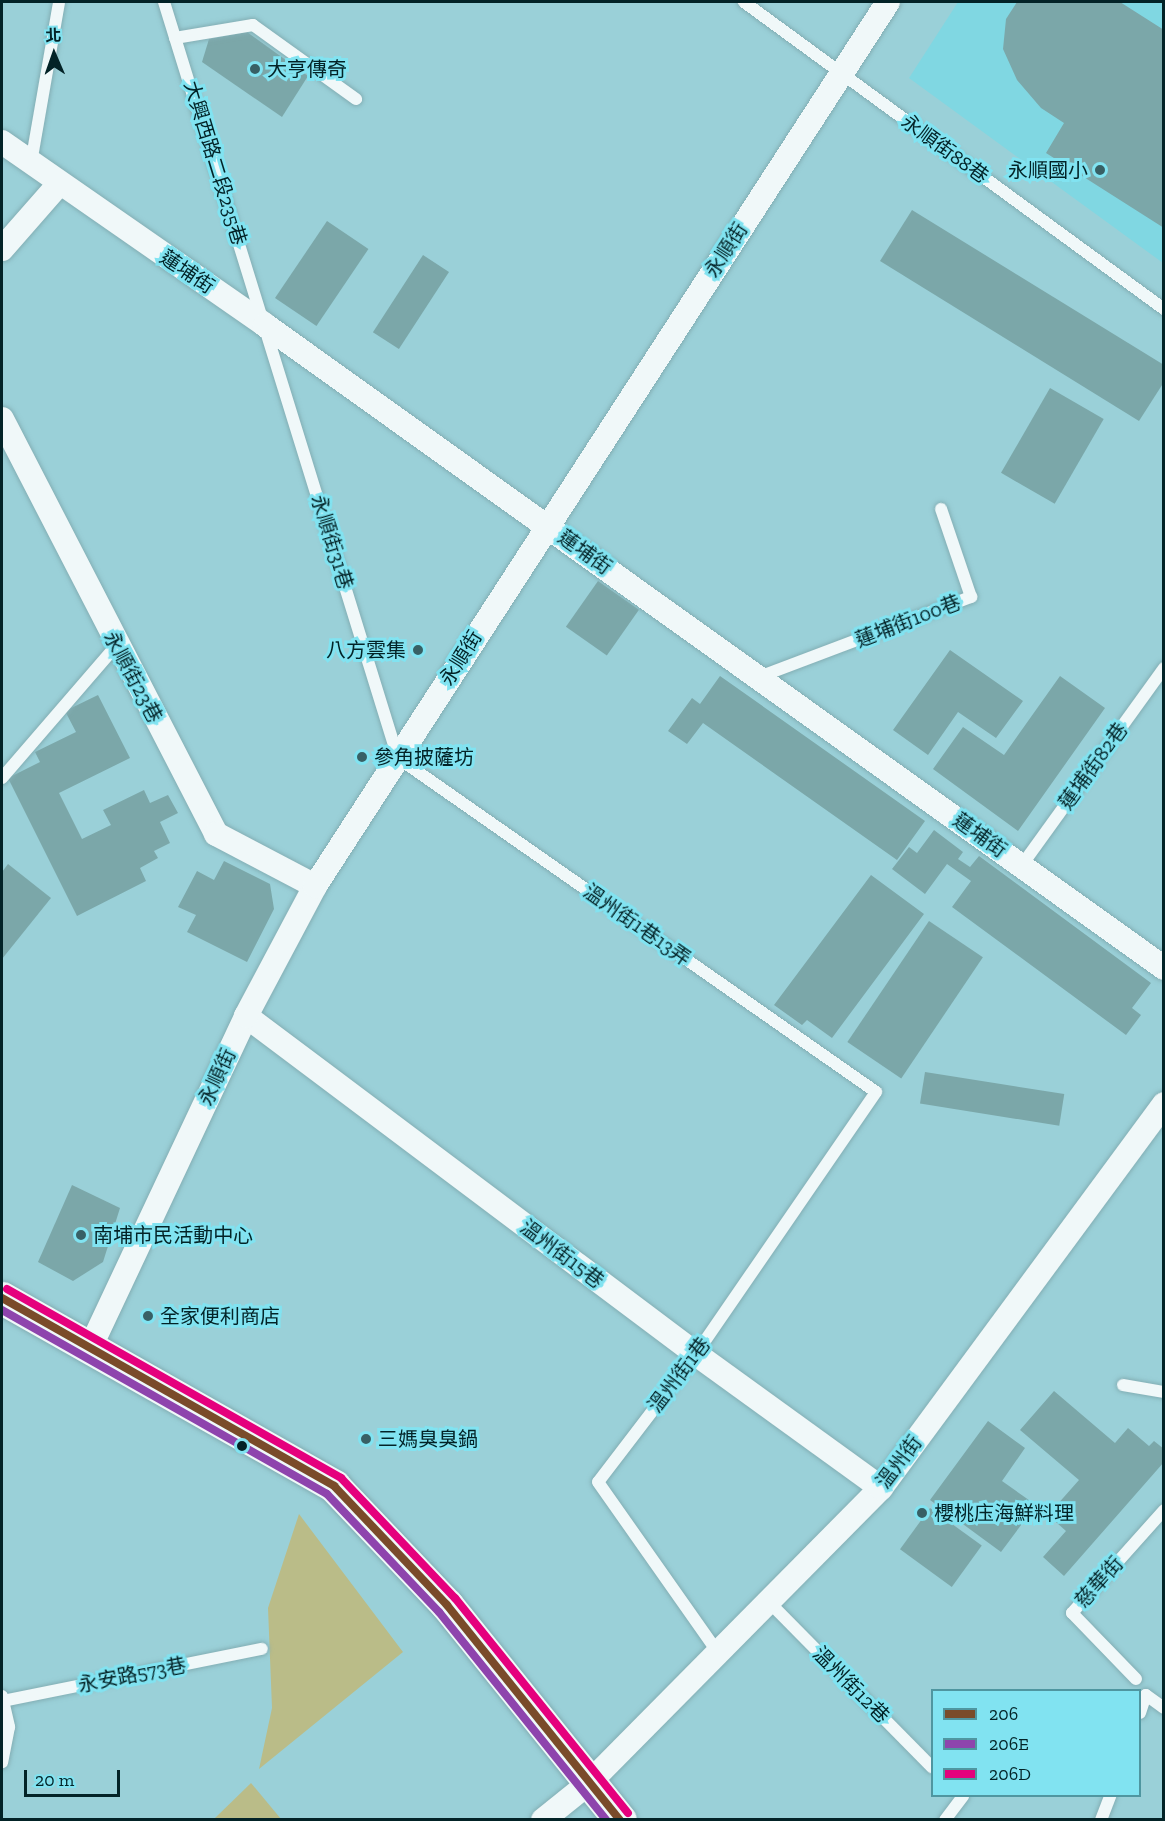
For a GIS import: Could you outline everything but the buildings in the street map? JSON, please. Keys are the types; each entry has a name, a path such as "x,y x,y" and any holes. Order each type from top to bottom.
{"main road":[{"path":"2,1298 91,1346 334,1486 447,1605 620,1820"}],"street":[{"name":"永順街","path":"91,1346 246,1016 315,885 546,524 888,2"},
{"name":"蓮埔街","path":"2,142 58,185 266,325 546,524 1164,968"},
{"path":"2,249 58,185"},
{"name":"永順街23巷","path":"2,419 116,646 216,834 315,885"},
{"name":"溫州街15巷","path":"246,1016 696,1354 881,1488"},
{"name":"溫州街","path":"543,1820 590,1783 881,1488 1164,1104"}],"lane":[{"path":"31,164 60,2"},
{"name":"大興西路二段235巷","path":"164,2 266,325"},
{"name":"永順街88巷","path":"744,2 1164,309"},
{"path":"176,38 253,24 356,99"},
{"name":"永順街31巷","path":"266,325 398,758"},
{"name":"蓮埔街100巷","path":"759,677 971,597 941,509"},
{"path":"2,778 116,646"},
{"name":"蓮埔街82巷","path":"1022,865 1164,668"},
{"name":"溫州街1巷13弄","path":"398,758 876,1092"},
{"name":"溫州街1巷","path":"718,1654 598,1482 696,1354 876,1092"},
{"path":"1123,1385 1164,1392"},
{"name":"慈華街","path":"1136,1679 1072,1613 1164,1510"},
{"name":"溫州街12巷","path":"770,1603 931,1765"},
{"name":"永安路573巷","path":"2,1698 262,1649"},
{"path":"1141,1710 1146,1695 1164,1708"},
{"path":"2,1698 9,1727 2,1762"},
{"path":"945,1820 961,1797"},
{"path":"1101,1820 1110,1797"}],"shaded area":[{"name":"永順國小","path":"958,2 1163,2 1163,263 909,78"}],"green space":[{"path":"299,1514 403,1652 259,1769 272,1708 268,1608"},
{"path":"251,1783 281,1819 214,1819"}],"transit line":[{"name":"206D","path":"7,1289 341,1478 455,1598 628,1813"},
{"name":"206","path":"2,1298 334,1486 447,1605 620,1820"},
{"name":"206E","path":"2,1310 327,1494 439,1612 606,1820"}],"place":[{"name":"大亨傳奇","path":"255,69"},
{"name":"永順國小","path":"1100,170"},
{"name":"八方雲集","path":"418,650"},
{"name":"參角披薩坊","path":"362,757"},
{"name":"南埔市民活動中心","path":"81,1235"},
{"name":"全家便利商店","path":"148,1316"},
{"name":"三媽臭臭鍋","path":"366,1439"},
{"name":"櫻桃庒海鮮料理","path":"922,1513"}]}
